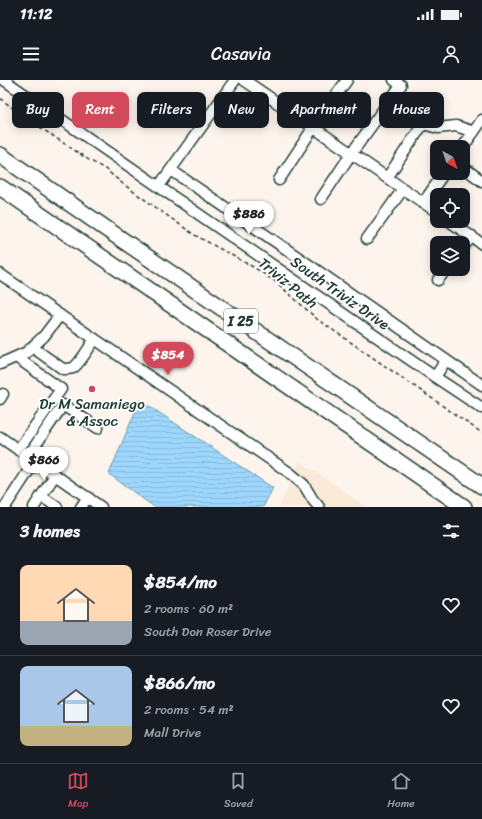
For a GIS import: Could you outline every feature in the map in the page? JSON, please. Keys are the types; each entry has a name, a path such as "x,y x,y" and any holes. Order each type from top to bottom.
{"highway":[{"name":"I 25","path":"0,155 482,486"},
{"name":"I 25","path":"0,187 464,507"}],"street":[{"name":"South Triviz Drive","path":"4,80 482,408"},
{"path":"159,186 235,80"},
{"path":"244,80 277,103"},
{"path":"338,92 347,80"},
{"path":"321,199 401,84 394,80"},
{"path":"468,140 482,120"},
{"path":"387,178 423,124 438,128 456,126 474,132"},
{"path":"279,180 313,128 430,207"},
{"path":"171,170 482,385"},
{"path":"470,173 482,181"},
{"path":"423,202 439,180"},
{"path":"367,239 403,189"},
{"path":"460,228 482,244"},
{"path":"0,274 290,473 304,485 316,505"},
{"path":"438,280 441,276"},
{"path":"0,364 26,352 44,336 60,315"},
{"path":"32,347 63,369 67,369 77,365 95,339"},
{"path":"16,357 61,389 18,450"},
{"path":"435,376 446,360"},
{"path":"5,507 49,425 63,405 98,428"},
{"path":"40,419 49,425"},
{"path":"0,437 101,507"},
{"path":"34,507 55,475"},
{"path":"41,496 57,507"},
{"path":"81,507 88,497"}],"path":[{"name":"Triviz Path","path":"0,98 20,114 90,160 105,168 122,184 194,234 276,282 317,319 482,433"}],"shaded area":[{"path":"300,461 367,507 279,507"}],"water":[{"path":"140,400 273,488 263,507 154,507 109,474"}],"place":[{"name":"Dr M Samaniego & Assoc","path":"92,389"}]}
